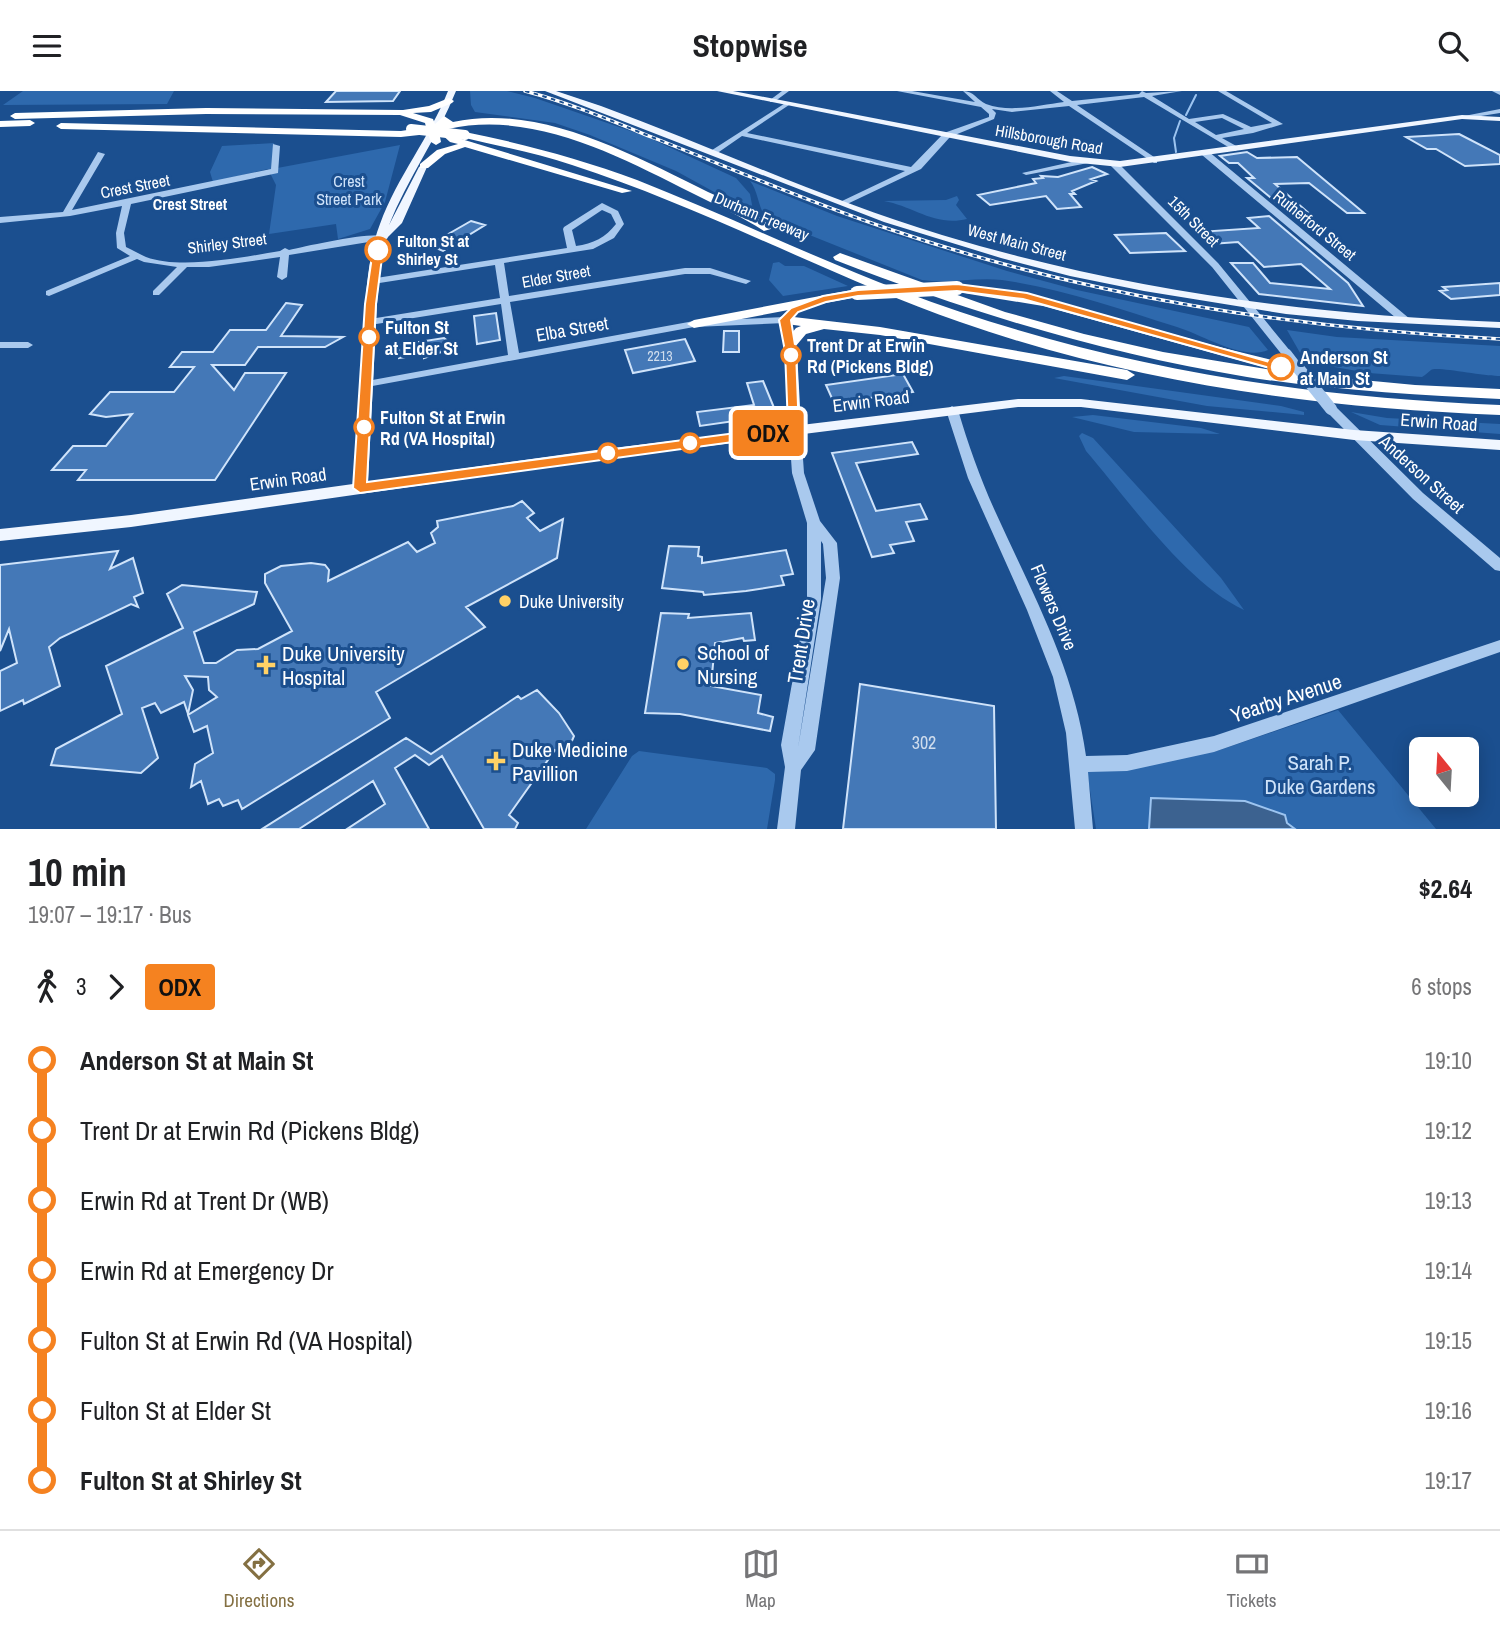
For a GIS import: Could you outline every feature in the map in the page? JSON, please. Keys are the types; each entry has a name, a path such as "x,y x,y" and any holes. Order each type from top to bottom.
{"highway":[{"path":"9,121 206,111 424,110 455,104 617,150 768,228"},
{"path":"359,111 417,114 454,140 641,195 746,230"},
{"name":"Durham Freeway","path":"0,116 9,121 413,125 529,138 599,159 945,299 1113,348 1220,369 1319,383 1433,393 1500,394"},
{"path":"9,121 392,134 439,129 470,122 530,127"},
{"name":"Durham Freeway","path":"467,132 559,155 897,294 1035,341 1208,381 1376,404 1500,411"},
{"path":"392,134 415,139 422,148"},
{"path":"424,166 444,150 474,147"},
{"path":"694,324 858,293 957,288 1063,304 1208,349 1299,371 1390,384 1500,394"},
{"path":"785,320 794,310 823,299"},
{"path":"785,320 839,324 1194,386 1318,402 1376,404"},
{"path":"790,344 801,331 811,326 839,324"}],"main road":[{"path":"384,237 385,223 422,148 439,129 462,91"},
{"name":"West Main Street","path":"549,91 937,236 1045,266 1247,304 1406,321 1500,325"},
{"name":"Hillsborough Road","path":"721,91 1086,161 1114,164 1154,161 1462,117 1500,119"},
{"path":"360,488 377,252 384,237 397,223 439,129"},
{"name":"Trent Drive","path":"785,320 790,344 795,430"},
{"name":"Erwin Road","path":"0,535 131,521 795,430 1018,403 1081,403 1354,435 1500,445"}],"street":[{"path":"772,101 786,91"},
{"path":"900,91 1012,110 1142,93 1179,91"},
{"path":"845,203 913,170 947,135 991,119 994,114 966,91"},
{"path":"1054,91 1154,161"},
{"path":"1215,137 1278,125 1221,91"},
{"path":"1142,93 1236,149"},
{"path":"713,152 787,104"},
{"path":"1462,117 1500,111"},
{"path":"1187,121 1223,116 1252,131"},
{"path":"742,134 913,170"},
{"name":"Crest Street","path":"0,220 127,203 275,171 276,146"},
{"name":"Rutherford Street","path":"1205,153 1406,321"},
{"path":"66,213 101,154"},
{"path":"1026,173 1086,161"},
{"name":"15th Street","path":"1114,164 1205,254 1247,304"},
{"path":"127,203 120,238 122,248 134,257"},
{"path":"373,281 590,247 611,236 620,224 615,213 602,206 567,229 572,248"},
{"name":"Shirley Street","path":"134,257 155,263 184,265 384,237"},
{"path":"282,277 285,251"},
{"path":"49,293 134,257"},
{"path":"499,260 514,358"},
{"path":"156,293 184,265"},
{"name":"Elder Street","path":"370,322 696,269 746,281"},
{"name":"Anderson Street","path":"1247,304 1354,435 1418,496 1500,566"},
{"name":"Elba Street","path":"367,384 694,324 785,320"},
{"path":"0,345 28,345"},
{"name":"Flowers Drive","path":"952,410 957,433 976,481 1060,674 1080,764 1084,829"},
{"name":"Trent Drive","path":"783,827 793,767 789,745 814,599 814,523 798,473 795,430"},
{"name":"Yearby Avenue","path":"1080,764 1127,762 1214,744 1500,646"}],"green space":[{"path":"23,91 174,91 167,104 3,105"},
{"path":"470,91 507,91 535,98 645,136 736,178 750,194 753,210 747,210 676,171 590,135 555,123 475,112 471,105"},
{"name":"Crest Street Park","path":"274,143 272,169 400,145 385,202 370,229 338,239 336,224 269,234 276,185 268,169 213,182 210,172 222,146"},
{"path":"750,181 837,216 1007,271 1077,290 1249,327 1268,350 1235,350 1177,327 1069,294 1025,284 992,279 922,280 767,218"},
{"path":"957,196 959,200 956,205 967,219 955,221 934,218 884,201 946,200"},
{"path":"779,262 785,266 804,266 848,286 783,296 769,280 773,263"},
{"path":"1287,330 1337,337 1500,346 1500,376 1435,369 1422,377 1369,373 1311,363 1303,358"},
{"path":"1064,376 1281,406 1304,412 1304,415 1207,406 1054,378"},
{"path":"1351,412 1387,418 1500,424 1500,434 1380,425"},
{"path":"1093,415 1201,428 1220,434 1134,432 1072,417"},
{"path":"1082,433 1093,438 1221,578 1244,610 1201,581 1159,539 1086,451 1079,436"},
{"name":"Sarah P. Duke Gardens","path":"1338,710 1409,796 1409,807 1418,807 1436,829 1096,829 1087,771 1217,751"},
{"path":"639,751 767,768 775,774 775,780 767,829 586,829 632,756"}],"shaded area":[{"path":"1151,798 1245,801 1285,815 1287,823 1295,829 1149,829"}],"building":[{"path":"336,91 400,91 393,101 326,102"},
{"path":"1459,134 1500,155 1500,164 1465,166 1436,149 1427,149 1406,137"},
{"path":"1247,152 1257,158 1297,157 1364,213 1347,213 1309,183 1275,184 1312,216 1294,217 1247,178 1254,178 1238,163 1229,163 1220,156"},
{"path":"1092,167 1107,174 1091,179 1096,181 1072,191 1075,194 1070,194 1081,207 1057,209 1046,196 990,205 978,195 1036,183 1033,179 1043,178 1041,176 1058,177"},
{"path":"1269,216 1348,283 1363,306 1259,294 1231,263 1253,263 1270,283 1330,289 1301,264 1264,267 1238,242 1211,244 1198,232 1259,228 1248,218"},
{"path":"471,221 485,225 443,251 429,245"},
{"path":"1166,233 1185,251 1130,253 1115,235"},
{"path":"1500,283 1500,295 1451,299 1440,291 1447,290 1443,287"},
{"path":"286,303 302,305 281,336 343,337 325,347 258,347 245,365 212,365 234,390 245,373 286,373 215,480 78,480 86,470 52,470 73,446 106,446 132,414 106,417 90,414 110,392 174,392 194,367 170,367 182,352 213,352 230,330 266,330"},
{"path":"496,313 500,340 477,344 474,316"},
{"path":"724,331 739,331 739,352 723,352"},
{"path":"444,338 449,342 450,349 424,358 424,354 399,358 399,345"},
{"path":"685,339 695,361 633,373 625,350"},
{"path":"903,374 913,392 834,403 826,385"},
{"path":"763,381 777,415 700,426 697,412 754,405 747,383"},
{"path":"912,442 918,454 856,463 876,511 920,504 927,519 906,522 914,541 890,545 894,553 872,557 832,453"},
{"name":"Duke University Hospital","path":"522,501 534,513 527,518 540,531 563,519 557,558 466,607 485,627 376,692 390,718 242,809 238,800 223,806 219,799 208,804 201,781 191,787 195,764 213,753 207,726 194,732 188,715 217,697 209,690 208,677 185,676 193,690 188,714 184,702 161,713 155,703 142,708 158,758 141,773 51,765 56,749 122,714 106,666 183,628 167,594 182,585 257,592 254,604 194,632 204,663 216,663 237,650 258,649 292,631 265,583 265,574 281,566 311,563 325,565 329,570 328,581 408,542 417,552 435,543 431,533 438,527 437,521 513,506"},
{"path":"669,546 699,547 698,556 702,557 702,563 786,550 793,574 781,576 784,585 746,591 704,595 703,592 662,588"},
{"path":"118,551 110,569 133,558 143,593 134,597 138,607 131,604 60,638 49,647 60,686 24,704 23,700 0,711 0,671 17,663 9,629 0,651 0,565"},
{"name":"School of Nursing","path":"661,613 689,614 688,618 751,613 755,640 744,641 743,638 715,643 711,686 761,695 758,713 773,717 770,731 680,714 645,713"},
{"path":"860,684 994,706 996,829 843,829"},
{"name":"Duke Medicine Pavillion","path":"537,690 559,713 574,736 566,755 555,750 509,815 518,823 515,829 484,829 442,756 429,765 415,755 395,768 429,829 347,829 385,804 373,781 299,829 262,829 406,738 431,754 518,696 521,699"}],"waterway":[{"path":"1186,115 1196,95"},
{"path":"1176,152 1174,138 1180,121"}],"railway":[{"path":"525,91 591,113 862,220 1041,274 1116,291 1268,317 1345,327 1500,339"}],"bus line":[{"name":"ODX","path":"378,250 371,304 360,488 795,430 790,344 785,320 794,310 823,299 858,293 892,289 957,288 1023,295 1063,304 1208,349 1281,367"}],"place":[{"name":"Fulton St at Shirley St","path":"378,250"},
{"name":"Fulton St at Elder St","path":"369,337"},
{"name":"Trent Dr at Erwin Rd (Pickens Bldg)","path":"791,355"},
{"name":"Anderson St at Main St","path":"1281,367"},
{"name":"Fulton St at Erwin Rd (VA Hospital)","path":"364,427"},
{"name":"Duke University","path":"505,601"},
{"name":"School of Nursing","path":"683,664"},
{"name":"Duke University Hospital","path":"266,665"},
{"name":"Duke Medicine Pavillion","path":"496,761"}],"district":[{"name":"Crest Street","path":"190,204"}]}
